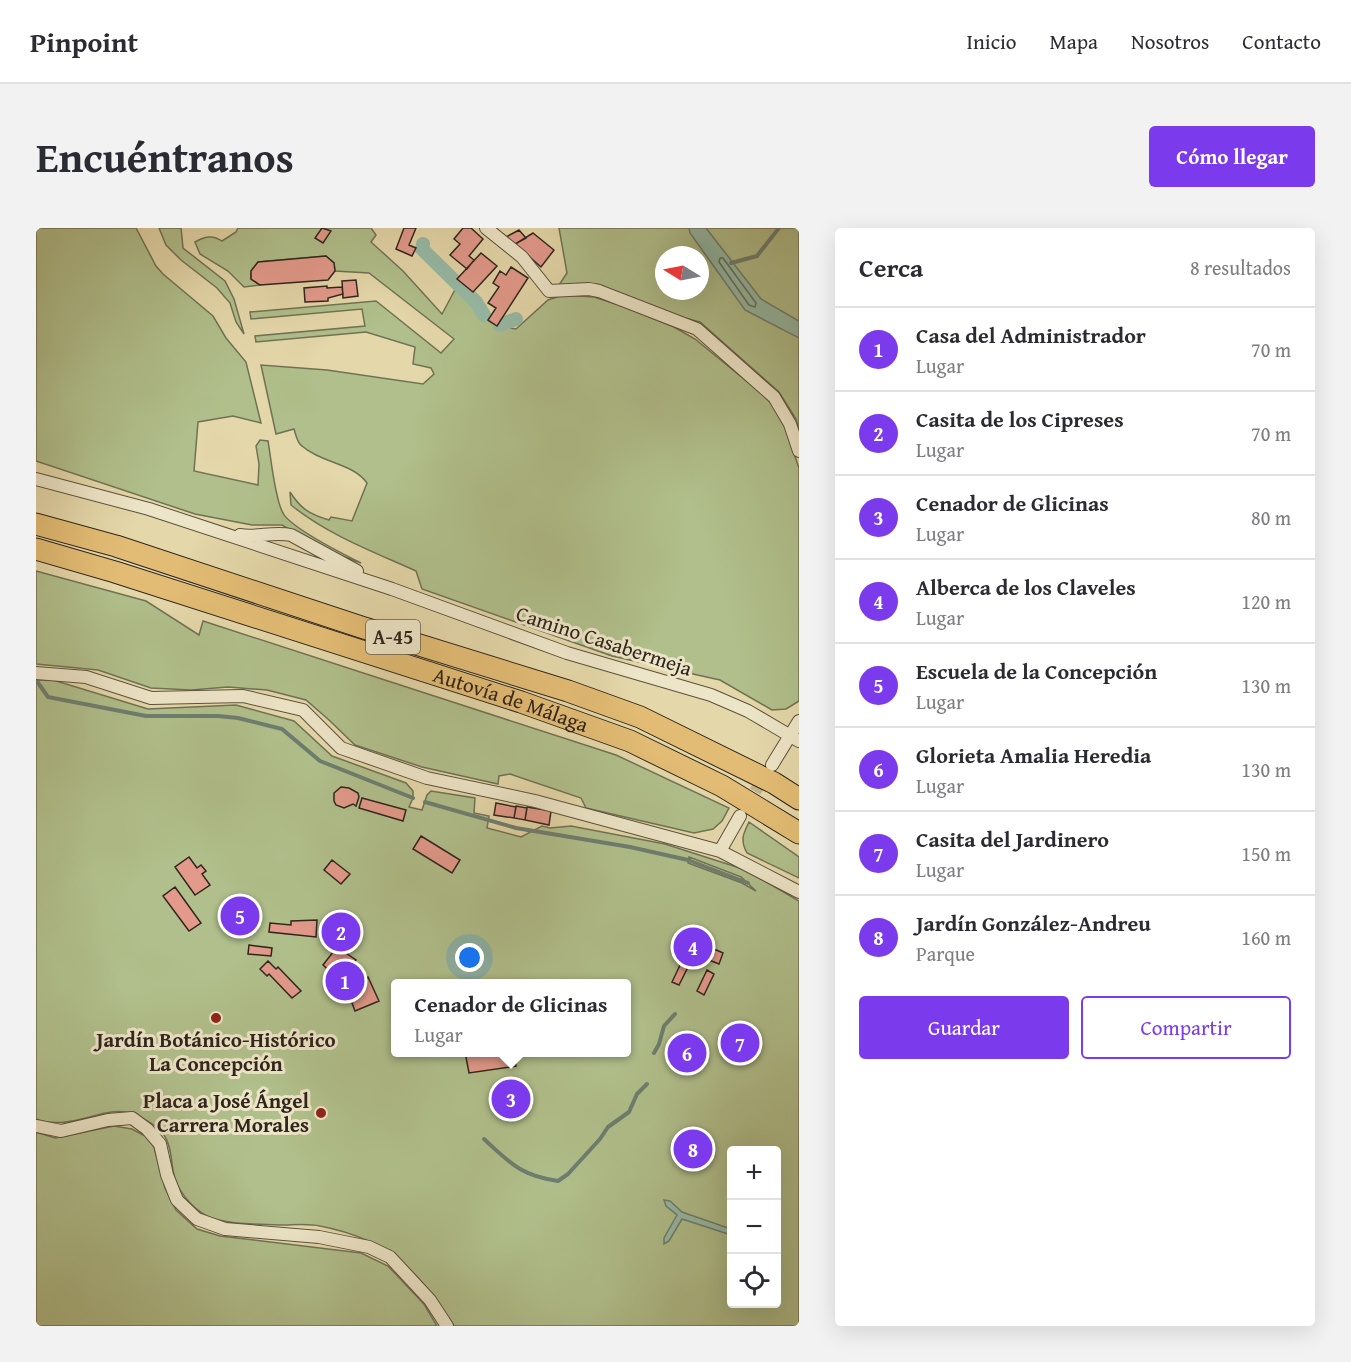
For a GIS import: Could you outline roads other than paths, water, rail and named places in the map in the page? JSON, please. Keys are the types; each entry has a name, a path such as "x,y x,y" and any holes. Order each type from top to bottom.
{"highway":[{"path":"36,510 70,523 116,546"},
{"name":"Autovía de Málaga","path":"36,524 116,546 361,627 568,691 640,717 774,783 799,799"},
{"name":"Autovía de Málaga","path":"36,549 115,572 521,702 630,741 722,786 799,833"}],"street":[{"path":"486,228 522,258 549,291 589,289 599,291 697,329 774,397 790,424 799,452"},
{"path":"36,479 149,509 393,589"},
{"path":"217,532 220,530 250,537 270,533 291,535 393,589"},
{"name":"Camino Casabermeja","path":"393,589 567,653 711,695 748,711 794,738"},
{"path":"36,673 86,677 151,698 243,696 303,710 341,748 426,778 535,801 720,851 799,892"},
{"path":"772,765 794,738 799,721"},
{"path":"720,851 740,816"},
{"path":"36,1126 61,1131 108,1120 132,1118 147,1129 160,1144 167,1175 177,1200 197,1219 225,1229 319,1237 369,1247 390,1257 430,1300 447,1326"}],"water":[{"path":"689,228 706,228 761,299 799,321 799,338 745,310 709,260 709,246 699,246"},
{"path":"664,1200 670,1201 682,1212 727,1228 727,1234 682,1219 669,1241 664,1244 664,1238 677,1215 666,1206"}],"waterway":[{"path":"731,263 757,256 779,228"},
{"path":"423,244 422,249 476,302 484,315"},
{"path":"500,325 516,319"},
{"path":"36,680 48,697 146,716 218,716 238,718 282,729 320,761 413,798"},
{"path":"425,802 516,828 630,847 688,860 748,883"},
{"path":"654,1053 664,1026 675,1014"},
{"path":"484,1139 509,1162 525,1172 558,1181 568,1174 608,1127 629,1112 637,1094 647,1084"}],"tunnel":[{"path":"746,807 766,773"}],"place":[{"name":"Escuela de la Concepción","path":"240,916"},
{"name":"Casita de los Cipreses","path":"341,932"},
{"name":"Alberca de los Claveles","path":"693,947"},
{"name":"Casa del Administrador","path":"345,981"},
{"name":"Jardín Botánico-Histórico La Concepción","path":"216,1018"},
{"name":"Casita del Jardinero","path":"740,1043"},
{"name":"Glorieta Amalia Heredia","path":"687,1053"},
{"name":"Cenador de Glicinas","path":"511,1099"},
{"name":"Placa a José Ángel Carrera Morales","path":"321,1113"},
{"name":"Jardín González-Andreu","path":"693,1149"}]}
